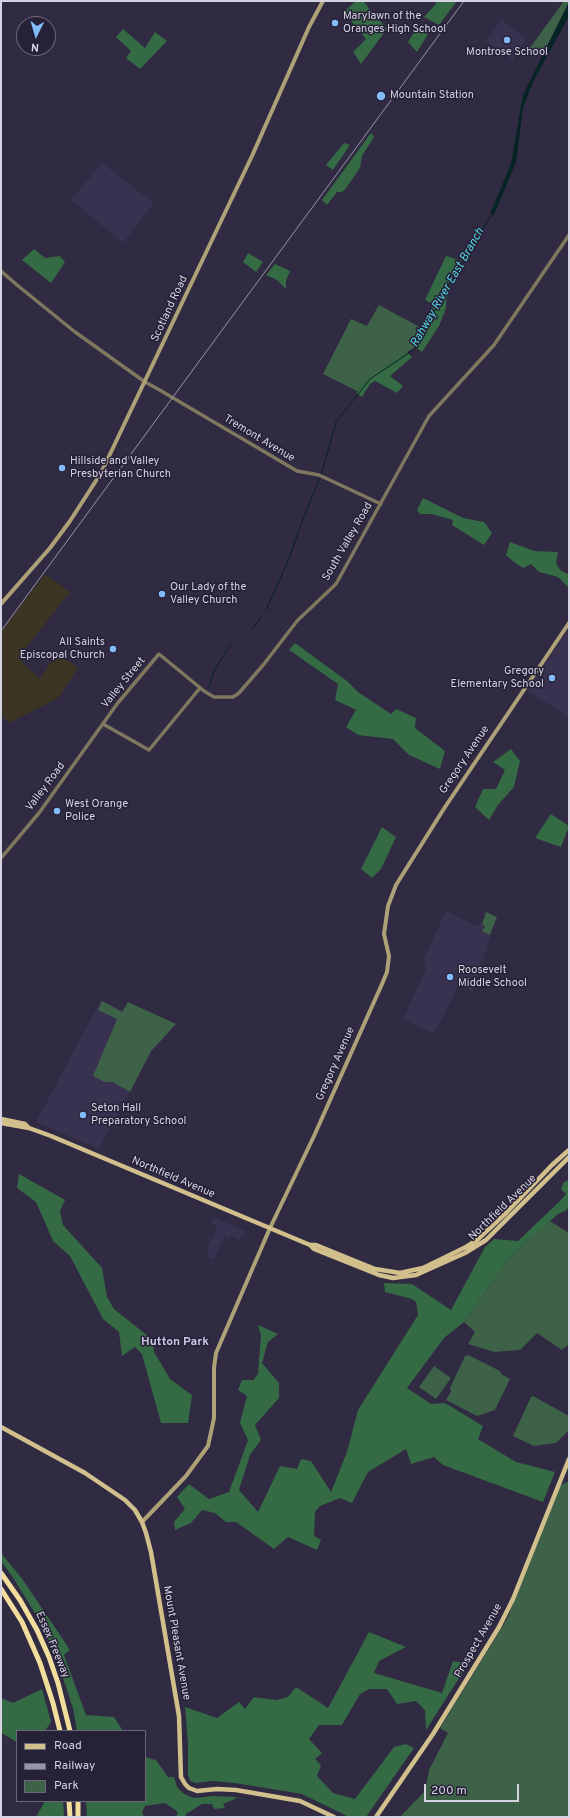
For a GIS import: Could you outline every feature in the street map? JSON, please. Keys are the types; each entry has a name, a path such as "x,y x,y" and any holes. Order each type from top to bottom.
{"highway":[{"name":"Essex Freeway","path":"1,1573 20,1600 46,1650 58,1683 70,1730"},
{"name":"Essex Freeway","path":"1,1589 22,1622 40,1663 53,1702 60,1730"},
{"path":"69,1802 70,1817"},
{"path":"78,1802 78,1817"}],"main road":[{"name":"Scotland Road","path":"1,604 50,548 77,512 101,473 252,156 322,1"},
{"name":"Gregory Avenue","path":"142,1522 186,1476 208,1446 214,1418 214,1368 216,1353 270,1228 314,1136 387,972 389,956 384,934 388,906 396,884 449,801 569,623"},
{"name":"Northfield Avenue","path":"1,1118 25,1124 29,1128"},
{"name":"Northfield Avenue","path":"1,1123 29,1128 100,1156 310,1245 314,1249 379,1276 393,1278 408,1277 428,1271 476,1248 486,1240 507,1215 538,1183 569,1157"},
{"name":"Northfield Avenue","path":"538,1183 552,1165 569,1150"},
{"name":"Mount Pleasant Avenue","path":"1,1427 85,1473 125,1500 135,1510 142,1522 150,1552 179,1716 182,1781 189,1788 197,1790 236,1790 300,1801 334,1817"},
{"name":"Prospect Avenue","path":"376,1817 432,1734 499,1627 513,1599 569,1459"}],"street":[{"name":"South Valley Road","path":"159,654 200,688 214,697 233,697 239,693 269,658 297,621 336,584 429,416 494,345 569,235"},
{"name":"Tremont Avenue","path":"1,271 16,285 70,327 145,382 174,400 297,472 319,474 381,504"},
{"name":"Valley Street","path":"103,724 117,704 159,654"},
{"path":"103,724 150,750 200,688"},
{"name":"Valley Road","path":"1,858 39,813 103,724"}],"shaded area":[{"path":"569,2 569,16 533,82 523,108 516,162 494,215 490,214 511,164 523,95"},
{"name":"Montrose School","path":"501,20 527,39 512,60 486,41"},
{"path":"102,163 154,203 123,243 71,200"},
{"path":"45,574 70,592 18,658 40,679 57,653 78,668 58,698 9,723 1,715 1,632"},
{"name":"Gregory Elementary School","path":"569,628 569,717 527,691"},
{"name":"Roosevelt Middle School","path":"446,911 478,927 480,923 482,924 485,926 483,931 491,935 472,991 459,985 434,1034 403,1019 426,969 424,958"},
{"path":"101,1000 169,1033 151,1052 99,1149 36,1122"},
{"path":"213,1217 246,1231 240,1240 232,1236 230,1238 226,1237 225,1234 214,1260 206,1256 209,1248 207,1247 211,1239 213,1239 217,1226 210,1223"}],"green space":[{"path":"356,1 363,1 387,29 361,64 353,52 366,39 344,12"},
{"path":"436,1 457,1 439,25 424,17 436,4"},
{"path":"564,1 569,2 542,56 527,52"},
{"path":"419,24 428,34 417,52 408,42"},
{"path":"123,29 145,48 155,32 167,41 140,69 126,58 131,51 116,37"},
{"path":"371,133 374,137 362,156 360,168 346,188 342,192 337,192 327,205 322,200"},
{"path":"344,143 350,145 333,170 326,165"},
{"path":"34,249 45,258 60,256 65,262 51,283 22,260"},
{"path":"248,253 263,262 256,272 243,262"},
{"path":"446,256 462,261 447,287 446,308 439,326 422,352 415,347 425,330 433,304 425,300"},
{"path":"275,264 290,271 286,281 286,289 277,280 266,275"},
{"path":"379,305 425,330 415,347 371,375 357,391 323,374 351,319 367,326"},
{"path":"407,352 412,357 390,376 403,386 397,393 375,381 370,384 362,397 357,394 357,391 371,375"},
{"path":"423,498 463,518 484,522 492,533 484,545 452,525 453,520 431,514 420,514 417,510"},
{"path":"510,542 534,551 558,552 556,563 560,570 569,575 569,588 558,577 539,572 531,564 523,568 514,562 506,555"},
{"path":"295,643 347,681 358,692 391,714 396,709 416,718 415,728 445,751 440,769 409,755 393,739 358,735 346,727 356,710 335,700 338,684 289,650"},
{"path":"511,749 520,761 514,787 498,805 489,820 475,807 483,789 496,789 505,770 493,762"},
{"path":"551,814 569,826 561,847 535,838"},
{"path":"382,827 396,837 381,869 372,878 361,869"},
{"path":"486,912 497,917 490,935 482,931 485,926 482,924"},
{"path":"102,1001 122,1012 128,1002 176,1024 151,1051 130,1092 113,1082 105,1082 93,1076 117,1019 98,1010"},
{"path":"19,1174 65,1200 60,1211 63,1225 102,1268 107,1297 114,1309 153,1340 154,1352 170,1379 192,1395 188,1423 161,1423 142,1354 135,1347 122,1356 119,1332 103,1319 70,1256 53,1241 36,1202 17,1188"},
{"path":"569,1180 569,1205 567,1210 558,1214 511,1256 464,1322 444,1338 407,1388 431,1404 445,1403 483,1426 478,1439 516,1462 555,1472 543,1502 443,1465 434,1457 411,1464 406,1449 368,1472 352,1503 340,1498 320,1506 315,1512 314,1536 321,1540 317,1550 288,1537 274,1549 236,1522 226,1522 215,1513 202,1510 191,1523 175,1530 174,1522 185,1509 177,1497 189,1484 209,1499 229,1492 248,1440 240,1423 247,1396 238,1390 242,1380 253,1380 258,1374 261,1335 258,1325 278,1334 268,1342 262,1363 279,1383 279,1398 255,1425 261,1440 250,1455 239,1490 258,1512 280,1466 297,1469 301,1459 311,1461 331,1492 347,1452 358,1410 418,1315 416,1302 412,1299 385,1292 384,1283 412,1284 451,1310 485,1247 494,1239 518,1241 561,1200 566,1194 561,1189 564,1182"},
{"path":"550,1221 569,1233 569,1344 562,1350 537,1333 520,1350 494,1352 468,1344 475,1332 464,1322 511,1256"},
{"path":"468,1355 500,1371 501,1374 510,1379 495,1410 477,1416 446,1400 465,1356"},
{"path":"434,1366 451,1378 436,1399 419,1387"},
{"path":"533,1396 569,1416 569,1430 556,1443 534,1446 513,1436 531,1397"},
{"path":"569,1482 569,1817 400,1817 425,1791 429,1770 448,1733 440,1728 507,1619 560,1485"},
{"path":"1,1553 23,1580 70,1650 64,1655 86,1715 114,1717 122,1730 77,1730 73,1708 55,1654 38,1618 1,1561"},
{"path":"369,1632 406,1647 379,1661 374,1673 442,1693 453,1661 468,1664 426,1730 425,1710 416,1701 397,1704 387,1689 369,1689 360,1694 342,1725 319,1725 309,1739 322,1753 315,1759 321,1765 317,1776 333,1793 355,1799 394,1747 406,1744 414,1748 366,1817 349,1817 302,1794 235,1783 212,1781 196,1783 190,1781 188,1775 188,1744 185,1707 217,1718 239,1702 245,1709 254,1697 276,1700 288,1697 296,1687 328,1708"},
{"path":"42,1689 51,1722 46,1730 16,1730 16,1741 1,1733 1,1698 13,1703"},
{"path":"146,1757 156,1760 168,1777 174,1777 177,1787 184,1794 194,1798 213,1796 233,1797 265,1802 237,1798 223,1804 225,1808 214,1809 212,1804 202,1804 186,1814 185,1817 176,1817 178,1812 165,1803 145,1806 142,1812 144,1817 87,1817 86,1802 146,1802"},
{"path":"44,1802 63,1802 64,1817 36,1817"}],"waterway":[{"name":"Rahway River East Branch","path":"321,475 336,422 370,379 415,349 447,287 492,214"},
{"name":"Rahway River East Branch","path":"266,610 289,559 302,521 320,478"},
{"name":"Rahway River East Branch","path":"252,629 262,616"},
{"name":"Rahway River East Branch","path":"209,686 215,669 231,644"}],"railway":[{"path":"1,631 464,1"}],"place":[{"name":"Marylawn of the Oranges High School","path":"335,23"},
{"name":"Montrose School","path":"507,40"},
{"name":"Mountain Station","path":"381,96"},
{"name":"Hillside and Valley Presbyterian Church","path":"62,468"},
{"name":"Our Lady of the Valley Church","path":"162,594"},
{"name":"All Saints Episcopal Church","path":"113,649"},
{"name":"Gregory Elementary School","path":"552,678"},
{"name":"West Orange Police","path":"57,811"},
{"name":"Roosevelt Middle School","path":"450,977"},
{"name":"Seton Hall Preparatory School","path":"83,1115"}],"district":[{"name":"Hutton Park","path":"175,1343"}]}
